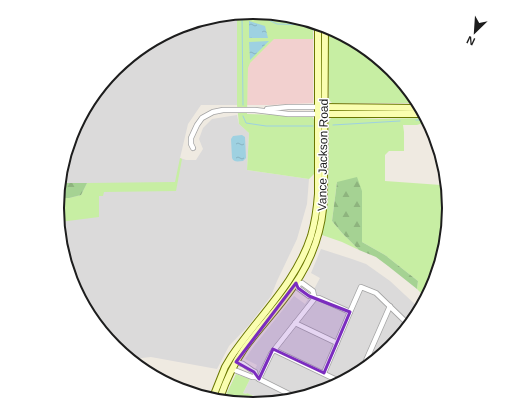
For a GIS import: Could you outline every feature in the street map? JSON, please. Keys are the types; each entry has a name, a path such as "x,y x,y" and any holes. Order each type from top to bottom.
{"main road":[{"name":"Vance Jackson Road","path":"221,395 232,369 245,348 297,283 311,256 317,238 324,209 318,30"},
{"name":"Vance Jackson Road","path":"321,107 325,33"},
{"path":"321,107 414,108"},
{"name":"Vance Jackson Road","path":"214,394 231,357 287,284 296,270 311,237 317,209 321,114"},
{"path":"321,114 418,114"}],"street":[{"path":"193,148 191,138 197,125 202,118 213,112 223,110 321,107"},
{"path":"256,110 288,114 321,114"},
{"path":"258,378 271,354 315,297 314,291 302,283 297,283 298,288 306,294 310,296 315,297 319,298 350,312"},
{"path":"324,373 362,287 376,293 406,322"},
{"path":"306,294 310,288"},
{"path":"366,361 390,306"},
{"path":"296,323 337,343"},
{"path":"274,350 335,379"},
{"path":"236,362 243,364 254,372 258,378"},
{"path":"232,369 258,378 289,394"},
{"path":"246,375 249,369"}],"highlighted area":[{"path":"296,283 298,288 309,296 350,312 324,373 273,349 259,379 254,372 236,362"}],"shaded area":[{"path":"237,20 237,105 201,105 188,124 180,158 186,160 196,160 203,149 199,139 203,128 212,119 237,115 239,124 249,133 247,170 309,179 307,204 297,239 271,296 249,325 229,346 217,369 151,357 137,358 111,333 89,303 78,281 70,258 64,221 64,196 70,159 78,136 96,103 111,84 138,58 159,44 181,33 204,25"},
{"path":"248,39 313,39 313,103 247,105"},
{"path":"321,249 366,264 390,281 416,306 404,324 378,351 348,373 326,384 303,392 266,398 258,398 247,393 243,393 257,365 245,359 294,296 305,304 320,278 311,273"}],"green space":[{"path":"266,19 303,25 313,29 313,39 274,39 250,63 248,68 247,114 312,116 314,120 314,174 309,179 247,170 249,133 239,124 237,105 237,20"},
{"path":"328,34 348,44 369,58 396,84 411,103 332,103 329,100"},
{"path":"332,117 379,119 420,118 423,124 403,125 404,151 389,151 385,155 385,181 441,185 443,196 443,221 437,258 429,281 422,294 417,289 418,281 385,255 362,242 362,191 337,182 332,221 359,250 322,235 328,193 329,121"},
{"path":"180,158 182,159 176,191 104,192 103,196 99,196 99,217 64,221 64,198 81,195 87,183 175,182"},
{"path":"357,177 362,191 362,242 385,255 418,281 417,289 376,257 359,250 332,221 337,182"},
{"path":"66,183 87,183 81,195 64,198"},
{"path":"236,374 250,379 243,393 247,393 258,398 241,398 226,395"}],"water":[{"path":"249,21 265,26 268,38 249,38"},
{"path":"269,41 250,60 249,42"},
{"path":"242,135 245,137 246,158 243,161 235,161 232,158 231,139 233,136"}],"waterway":[{"path":"242,19 243,105"},
{"path":"267,19 277,24 301,25"},
{"path":"243,116 246,123 266,126 313,126"},
{"path":"416,120 421,120"},
{"path":"333,125 400,121"}]}
